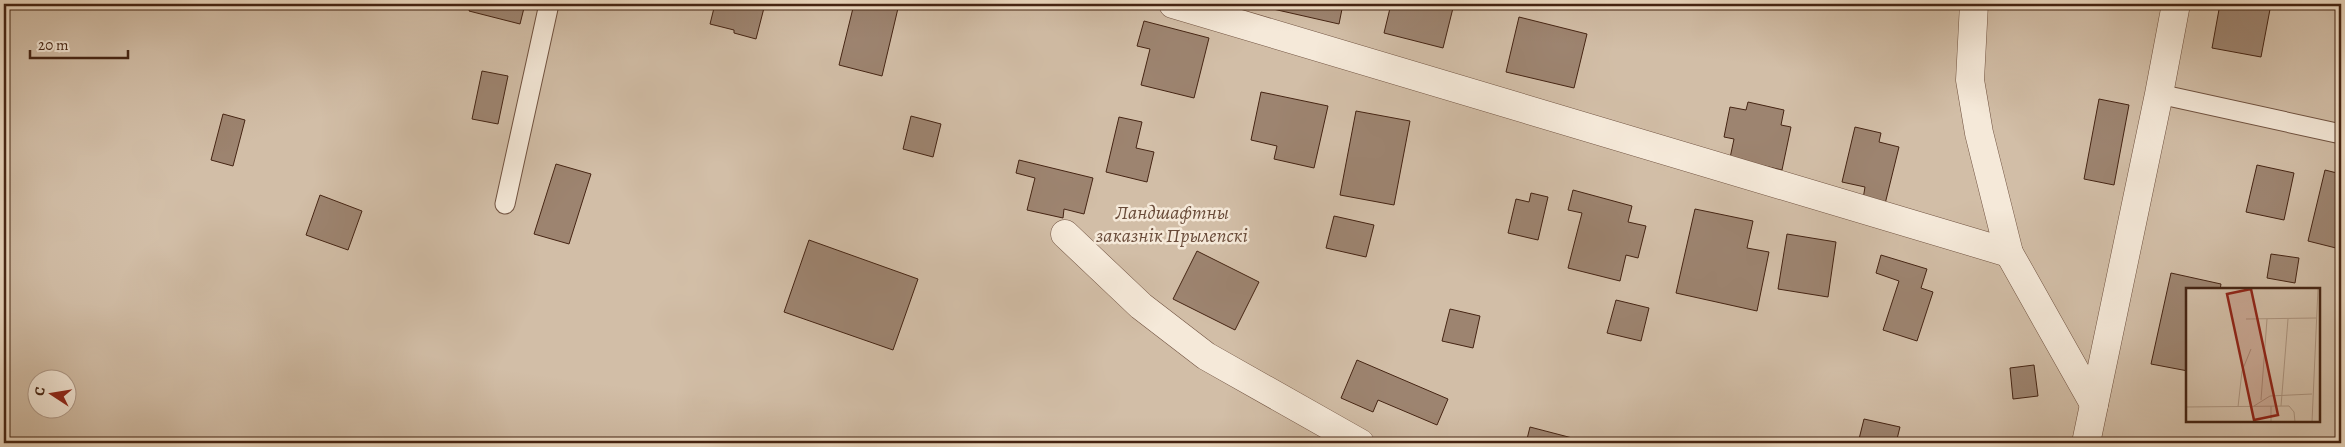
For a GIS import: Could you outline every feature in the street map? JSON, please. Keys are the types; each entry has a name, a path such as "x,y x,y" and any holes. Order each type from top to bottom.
{"street":[{"path":"1173,4 2009,253"},
{"path":"1974,4 1970,80 1979,133 2009,253 2094,404"},
{"path":"2086,443 2176,4"},
{"path":"1065,234 1142,306 1206,356 1360,443"}],"lane":[{"path":"505,204 549,4"},
{"path":"2159,94 2341,134"}],"green space":[{"name":"Ландшафтны заказнік Прылепскі","path":"4,4 2341,4 2341,443 4,443"}],"building":[{"path":"471,4 525,4 520,24 469,11"},
{"path":"715,4 765,4 756,39 734,33 734,30 710,24"},
{"path":"854,4 899,4 882,76 839,65"},
{"path":"1274,4 1343,4 1339,24 1273,9"},
{"path":"1391,4 1454,4 1443,48 1384,33"},
{"path":"2220,4 2271,4 2261,57 2212,48"},
{"path":"1519,17 1587,34 1574,88 1506,72"},
{"path":"1144,21 1209,38 1194,98 1141,85 1150,49 1137,46"},
{"path":"482,71 508,76 498,124 472,119"},
{"path":"1261,92 1328,106 1314,168 1274,159 1277,146 1251,140"},
{"path":"2099,99 2129,105 2114,185 2084,179"},
{"path":"1748,102 1784,110 1781,125 1791,127 1782,170 1730,158 1734,139 1724,137 1730,107 1746,110"},
{"path":"1356,111 1410,121 1394,205 1340,195"},
{"path":"223,114 245,120 233,166 211,160"},
{"path":"911,116 941,124 933,157 903,149"},
{"path":"1119,117 1142,122 1136,148 1154,152 1147,182 1106,172"},
{"path":"1855,127 1881,133 1879,142 1899,147 1885,204 1863,199 1865,187 1842,182"},
{"path":"1019,160 1093,178 1084,214 1064,209 1063,218 1027,210 1035,178 1016,173"},
{"path":"556,164 591,174 569,244 534,234"},
{"path":"2257,165 2294,173 2284,220 2246,212"},
{"path":"2325,170 2341,174 2341,266 2336,265 2340,249 2308,241"},
{"path":"1573,190 1632,206 1628,222 1646,226 1638,258 1626,255 1620,281 1568,268 1582,213 1568,210"},
{"path":"1531,193 1548,197 1538,240 1508,233 1516,199 1529,202"},
{"path":"320,195 362,211 348,250 306,235"},
{"path":"1695,209 1753,221 1747,248 1769,252 1757,311 1676,293"},
{"path":"1334,216 1374,225 1366,257 1326,248"},
{"path":"1787,234 1836,242 1828,297 1778,289"},
{"path":"809,240 918,279 893,350 784,312"},
{"path":"1197,251 1259,282 1235,330 1173,299"},
{"path":"2271,254 2299,258 2295,283 2267,278"},
{"path":"1881,255 1927,269 1921,288 1933,292 1917,341 1883,330 1899,281 1876,273"},
{"path":"2171,273 2221,284 2220,288 2186,288 2186,371 2151,364"},
{"path":"1616,300 1649,308 1641,341 1607,333"},
{"path":"1450,309 1480,316 1473,348 1442,341"},
{"path":"1357,360 1448,399 1437,425 1378,400 1373,412 1341,398"},
{"path":"2034,365 2038,396 2013,399 2010,368"},
{"path":"1864,419 1900,427 1896,443 1858,443"},
{"path":"1530,427 1580,440 1579,443 1526,443"}]}
